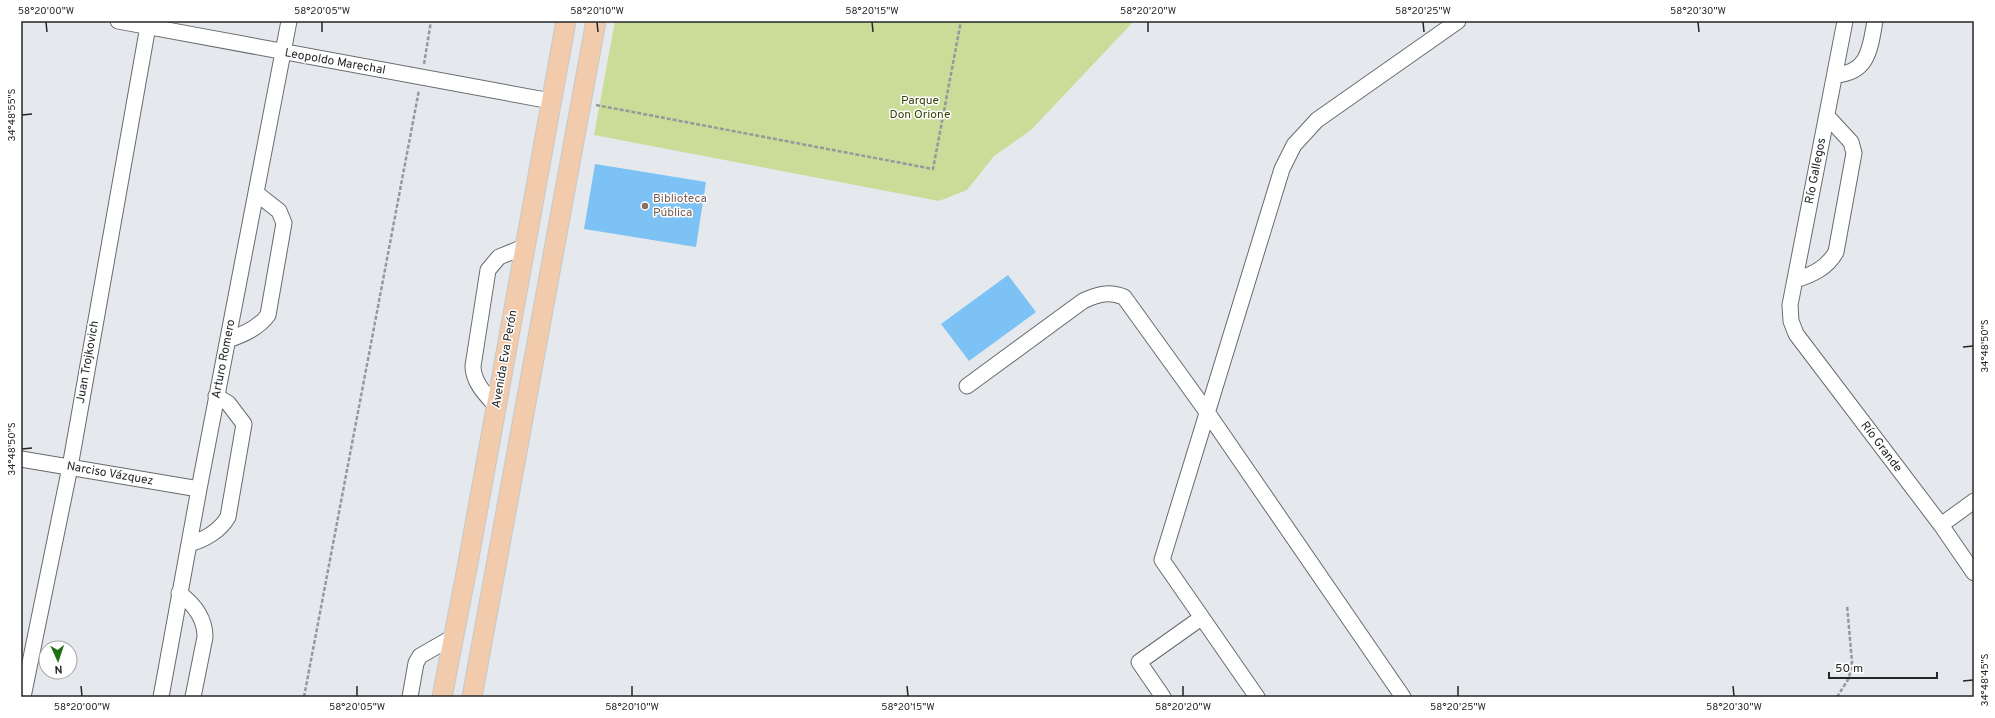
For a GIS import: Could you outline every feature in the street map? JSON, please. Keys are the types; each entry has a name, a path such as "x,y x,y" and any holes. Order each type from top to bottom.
{"main road":[{"name":"Avenida Eva Perón","path":"442,697 468,563 566,21"},
{"path":"472,697 596,21"},
{"path":"525,247 553,253"},
{"path":"468,563 495,567"}],"street":[{"name":"Arturo Romero","path":"161,697 198,489 289,21"},
{"path":"1257,697 1162,560 1282,169 1294,145 1317,120 1458,21"},
{"name":"Río Gallegos","path":"1791,321 1790,305 1845,21"},
{"path":"1835,75 1842,75 1865,62 1868,56 1875,21"},
{"name":"Leopoldo Marechal","path":"125,22 154,25 283,53 552,101"},
{"name":"Juan Trojkovich","path":"23,697 70,467 154,25"},
{"path":"1795,280 1820,270 1828,264 1836,252 1854,153 1851,142 1827,116"},
{"path":"228,340 262,323 268,315 284,223 278,211 256,193"},
{"path":"496,406 480,386 473,373 488,270 499,257 525,247"},
{"path":"967,386 1084,301 1096,295 1116,294 1124,298 1207,412 1403,697"},
{"name":"Río Grande","path":"1791,321 1796,334 1941,525 1974,572"},
{"path":"188,544 201,541 224,524 228,517 244,424 228,403 216,396"},
{"name":"Narciso Vázquez","path":"21,459 198,489"},
{"path":"1941,525 1974,501"},
{"path":"179,593 189,600 204,623 205,629 193,697"},
{"path":"1163,697 1139,662 1201,618"},
{"path":"410,697 416,663 420,656 453,637"}],"path":[{"path":"304,697 422,77 431,21"},
{"path":"581,102 933,168 961,21"},
{"path":"1836,697 1849,678 1852,662 1847,605"}],"green space":[{"name":"Parque Don Orione","path":"615,21 1134,21 1031,130 994,156 967,190 939,201 594,135"}],"building":[{"name":"Biblioteca Pública","path":"595,164 706,182 696,247 584,229"},
{"path":"1008,275 1036,312 969,361 941,324"}],"place":[{"name":"Biblioteca Pública","path":"645,206"}]}
